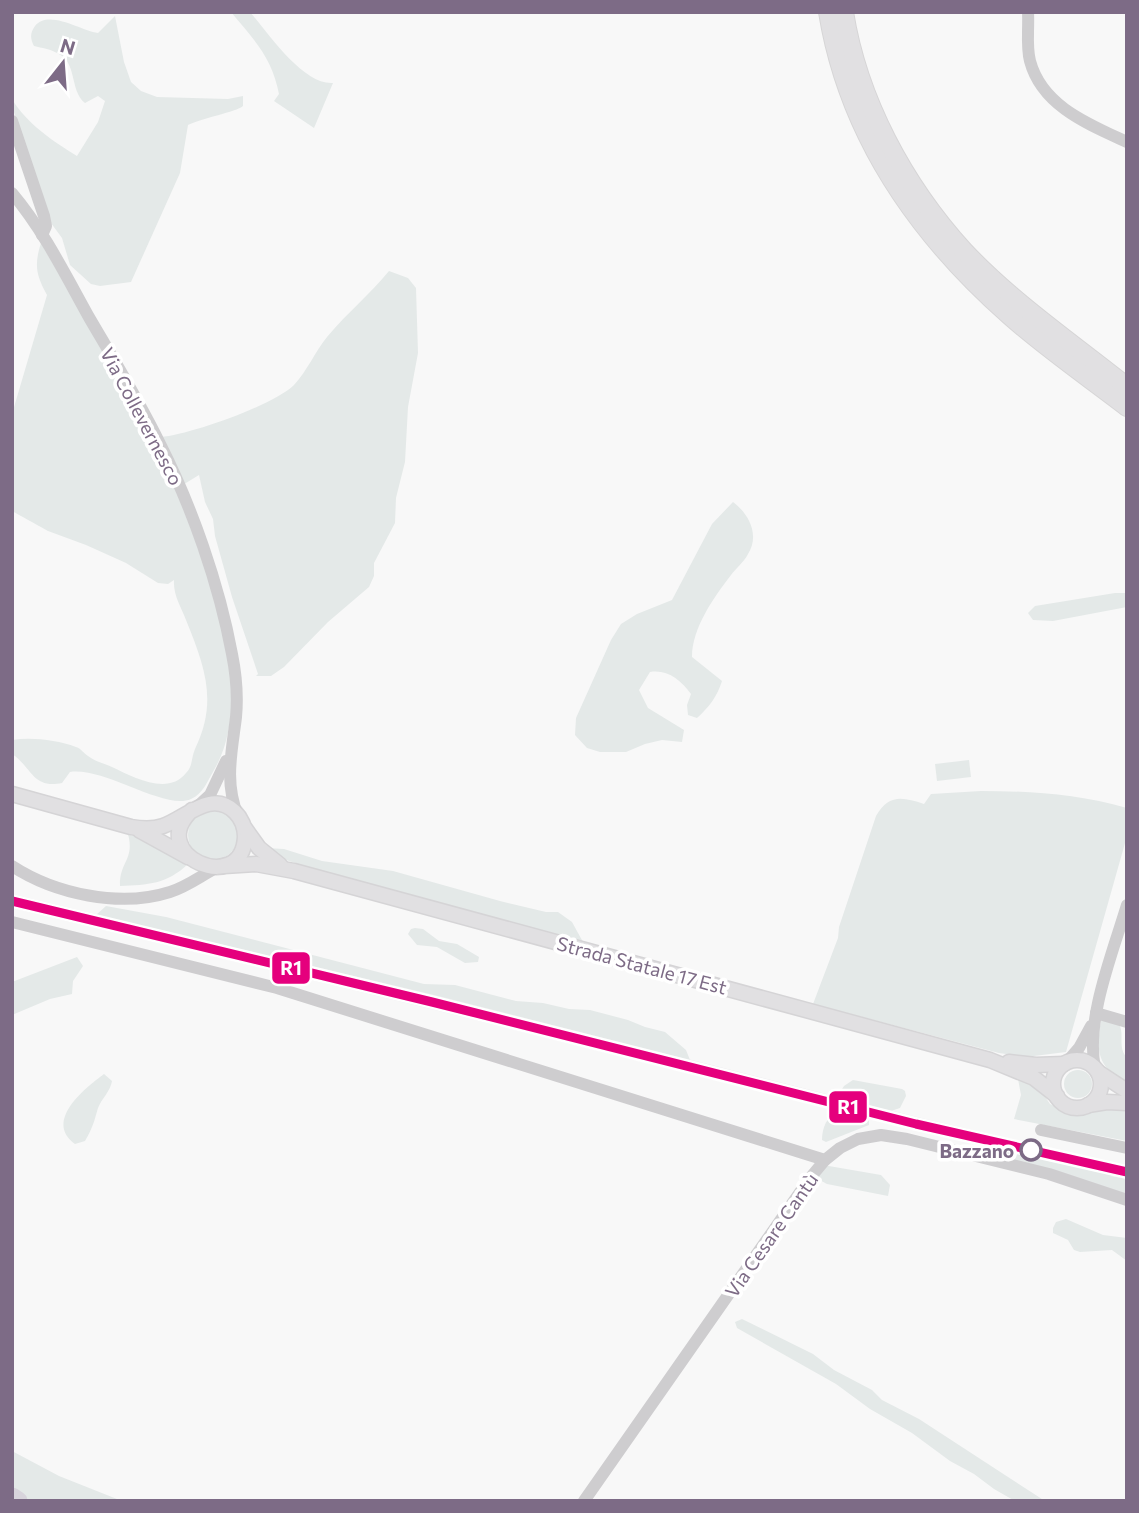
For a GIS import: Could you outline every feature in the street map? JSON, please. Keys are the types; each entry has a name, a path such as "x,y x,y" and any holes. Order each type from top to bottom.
{"highway":[{"path":"828,12 832,38 867,138 906,205 956,264 1010,317 1127,407"},
{"path":"844,12 858,70 876,118 916,191 964,250 983,268 1020,302 1127,387"}],"main road":[{"path":"12,794 147,829 158,828 208,804 219,804 230,808 241,820 245,836 243,847 233,860 221,866 202,866 164,842 131,827"},
{"path":"192,860 182,845 180,834 183,823 195,809"},
{"name":"Strada Statale 17 Est","path":"241,820 264,853 294,871"},
{"name":"Strada Statale 17 Est","path":"221,866 256,864 294,871 990,1060 1034,1078 1057,1096"},
{"name":"Strada Statale 17 Est","path":"990,1060 1036,1065 1066,1063"},
{"path":"1127,1091 1082,1061 1066,1063 1055,1076 1054,1088 1057,1096 1071,1107 1107,1102 1127,1103"},
{"path":"1088,1105 1100,1091 1101,1083 1097,1070"}],"street":[{"path":"1028,12 1030,59 1039,86 1079,119 1127,142"},
{"path":"12,121 44,216 46,226 42,235"},
{"name":"Via Collevernesco","path":"12,193 42,235 155,434 195,528 221,609 234,663 237,698 230,790 241,820"},
{"name":"Via Collevernesco","path":"195,809 206,800 216,783 232,740"},
{"path":"182,887 194,872 195,865 192,860"},
{"path":"12,866 50,885 107,897 156,896 182,887 221,866"},
{"path":"1066,1063 1084,1040 1096,1013 1127,905"},
{"path":"12,922 277,988 825,1160"},
{"path":"1096,1013 1127,1022"},
{"path":"1096,1013 1092,1042 1097,1070"},
{"path":"1041,1130 1127,1148"},
{"name":"Via Cesare Cantù","path":"584,1501 810,1178 825,1160 840,1148 858,1139 889,1136 1049,1174 1127,1200"}],"shaded area":[{"path":"231,12 250,12 299,67 310,76 333,83 314,128 274,101 279,94 267,59"},
{"path":"115,16 124,62 131,82 141,91 157,97 228,99 243,96 243,106 188,125 180,173 131,282 100,286 91,284 70,265 62,238 51,223 36,183 12,99 33,124 77,156 98,122 105,101 98,96 85,103 77,91 71,69 64,57 34,46 31,33 41,21 57,20 98,33"},
{"path":"41,243 118,375 160,456 183,507 214,598 228,657 231,683 230,717 219,760 202,790 191,799 166,799 84,772 70,772 62,783 44,783 33,776 12,754 12,740 53,741 78,748 93,759 140,779 160,784 170,783 179,780 190,768 206,716 207,700 203,669 176,596 174,580 168,584 158,583 126,563 48,531 12,511 12,414 47,295 37,270"},
{"path":"389,271 408,278 416,288 418,353 408,407 405,462 396,498 395,523 374,563 374,576 369,587 328,622 284,667 271,676 256,676 258,674 232,597 199,475 181,486 161,437 191,431 230,418 284,393 299,380 327,337"},
{"path":"733,502 748,519 753,540 744,560 711,603 693,646 692,657 722,681 715,697 697,718 688,715 687,705 691,694 687,689 668,674 650,672 639,690 648,708 684,730 682,742 662,740 626,752 600,752 587,748 575,735 576,718 611,640 621,624 637,614 672,600 712,524"},
{"path":"1127,593 1127,607 1053,621 1033,620 1028,613 1035,606"},
{"path":"969,760 971,777 937,781 935,764"},
{"path":"981,791 1054,794 1127,808 1127,836 1066,1052 1026,1057 999,1053 813,1004 838,938 839,927 876,816 881,809 897,799 924,804 931,794"},
{"path":"213,810 231,817 238,835 231,853 213,860 195,853 188,835 195,817"},
{"path":"128,834 151,842 188,864 172,876 157,882 120,886 120,878 130,850"},
{"path":"266,848 284,849 322,861 393,871 500,901 546,912 558,912 572,922 583,942 307,867 286,860"},
{"path":"12,894 434,995 917,1117 1127,1166 1127,1179 914,1130 12,908"},
{"path":"106,906 166,917 424,984 455,985 516,1001 590,1010 628,1020 665,1032 686,1050 690,1060 434,995 96,915"},
{"path":"415,928 423,929 439,941 457,944 479,957 478,962 465,963 437,947 417,945 408,934"},
{"path":"77,957 83,966 73,981 72,994 50,999 12,1015 12,982"},
{"path":"1101,1020 1119,1024 1122,1050 1127,1058 1127,1083 1110,1071 1101,1058"},
{"path":"1078,1070 1088,1074 1092,1084 1088,1094 1078,1098 1068,1094 1064,1084 1068,1074"},
{"path":"104,1074 112,1081 110,1088 100,1104 85,1141 75,1144 67,1135 65,1116 78,1097"},
{"path":"1018,1079 1037,1085 1050,1104 1068,1112 1127,1105 1127,1141 1014,1119 1021,1095"},
{"path":"853,1080 902,1089 906,1096 900,1108 891,1111 837,1097 844,1086"},
{"path":"838,1110 864,1116 869,1125 826,1142 822,1140 824,1127"},
{"path":"1002,1147 1113,1173 1111,1176 1127,1179 1127,1197 998,1158"},
{"path":"823,1165 881,1175 890,1185 888,1196 827,1184 814,1177"},
{"path":"1066,1219 1103,1235 1127,1238 1127,1261 1112,1250 1074,1250 1068,1240 1053,1233 1056,1222"},
{"path":"742,1319 813,1354 834,1370 919,1419 1045,1501 1015,1501 994,1489 836,1384 737,1328 735,1322"},
{"path":"12,1451 59,1476 122,1501 12,1501"}],"waterway":[{"path":"12,1497 18,1501"}],"transit line":[{"name":"R1","path":"12,901 432,1002 916,1124 1127,1172"}],"place":[{"name":"Bazzano","path":"1031,1150"}]}
